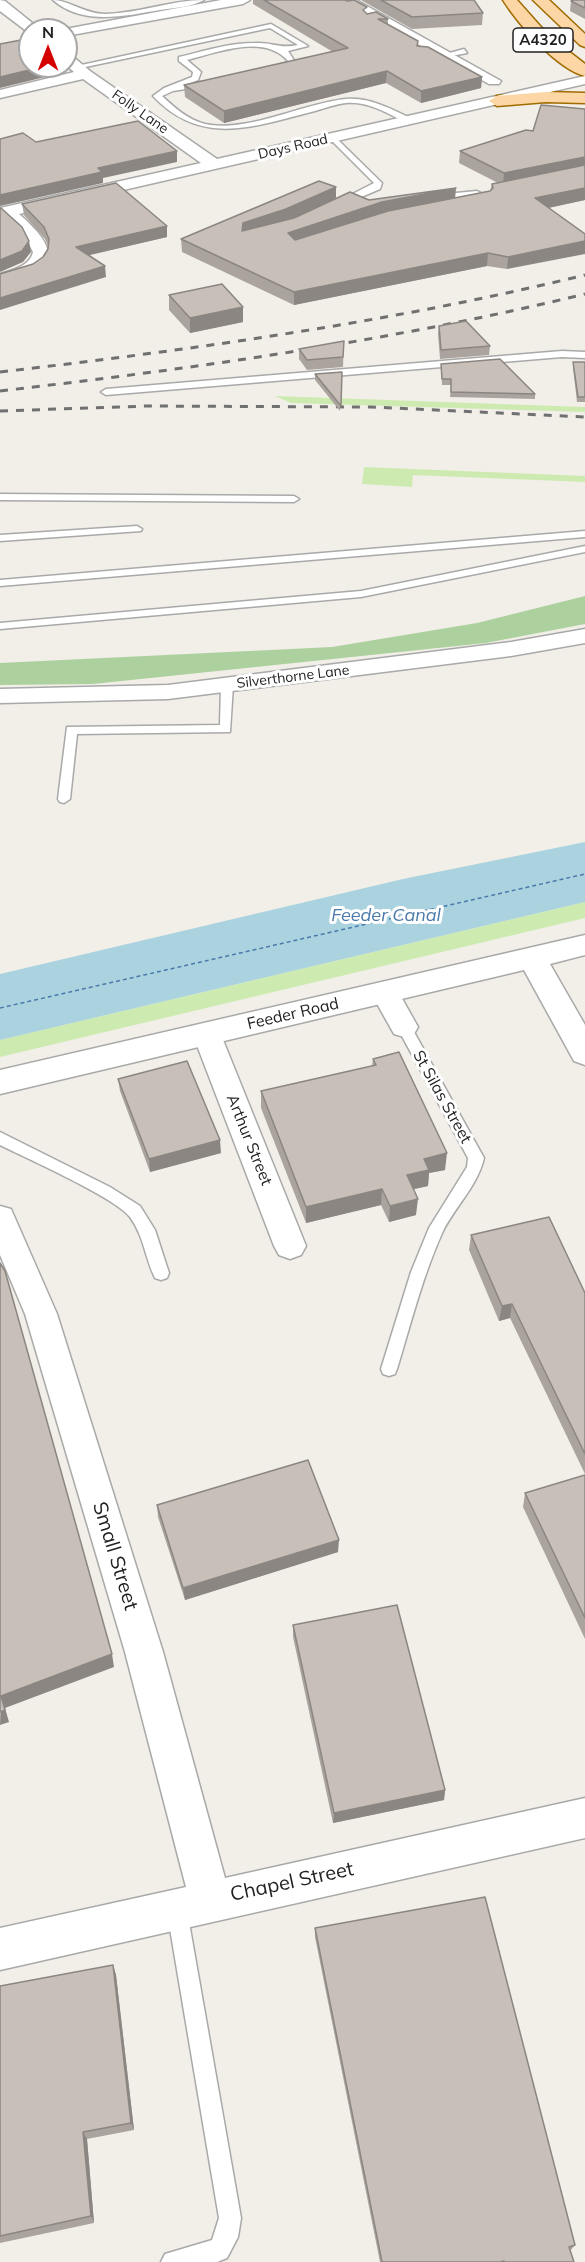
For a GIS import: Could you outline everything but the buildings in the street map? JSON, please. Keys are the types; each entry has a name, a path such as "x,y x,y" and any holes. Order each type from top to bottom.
{"main road":[{"name":"A4320","path":"510,0 518,14 541,38 585,71"},
{"name":"A4320","path":"540,0 585,42"},
{"name":"A4320","path":"540,0 540,14 566,40 585,54"},
{"path":"497,101 546,97 585,98"}],"street":[{"path":"78,30 243,0"},
{"path":"0,3 7,15"},
{"path":"349,5 494,81"},
{"name":"Folly Lane","path":"78,67 215,165"},
{"path":"0,94 43,78"},
{"name":"Days Road","path":"3,212 585,80"},
{"path":"0,280 19,275 31,268 41,257 42,248 35,235 3,212"},
{"name":"Silverthorne Lane","path":"0,696 168,692 512,650 585,636"},
{"name":"Feeder Road","path":"0,1082 585,945"},
{"path":"532,958 585,1053"},
{"name":"St Silas Street","path":"385,993 404,1027"},
{"name":"Arthur Street","path":"207,1035 290,1246"},
{"name":"Small Street","path":"0,1218 41,1314 144,1652 194,1904"},
{"name":"Chapel Street","path":"0,1949 585,1818"}],"lane":[{"path":"56,0 78,13 120,16 201,0"},
{"path":"78,66 271,26 304,46 280,51"},
{"path":"266,71 294,63 292,58 269,45 254,43 182,58 197,72 195,78 157,96 180,115 206,127 228,127 346,100 379,105 409,121"},
{"path":"438,53 464,51"},
{"path":"166,90 209,83"},
{"path":"331,207 378,186 378,183 334,138"},
{"path":"372,189 382,197"},
{"path":"424,198 492,192"},
{"path":"458,204 486,199 480,194"},
{"path":"106,392 562,354 585,355"},
{"path":"0,497 294,499"},
{"path":"0,538 136,529"},
{"path":"0,583 585,534"},
{"path":"0,626 361,594 585,549"},
{"path":"64,799 71,730 226,729 227,685"},
{"name":"St Silas Street","path":"389,1369 424,1260 437,1228 474,1168 476,1158 404,1027"},
{"path":"0,1138 105,1191 134,1210 147,1230 161,1273"},
{"path":"173,2262 219,2250 226,2237 230,2218 194,1904"}],"green space":[{"path":"275,396 585,407 585,412 291,403"},
{"path":"364,467 585,476 585,482 413,475 412,487 362,484"},
{"path":"585,596 585,624 486,643 93,684 0,685 0,663 332,647 477,623"},
{"path":"585,902 585,918 0,1057 0,1040"}],"water":[{"name":"Feeder Canal","path":"585,842 585,902 0,1040 0,974 403,879"}],"ferry route":[{"path":"0,1008 585,874"}],"railway":[{"path":"0,372 221,344 367,320 513,292 585,275"},
{"path":"0,391 294,352 440,326 585,294"},
{"path":"0,411 147,406 371,407 585,417"}]}
